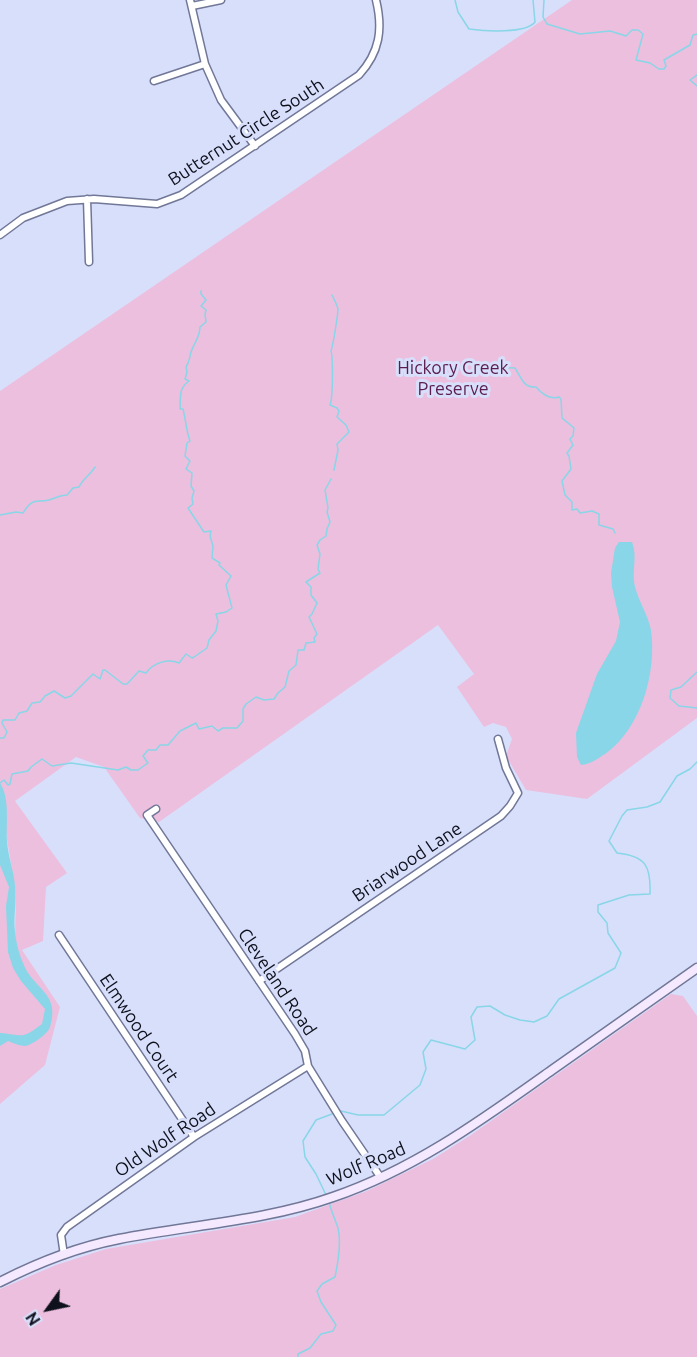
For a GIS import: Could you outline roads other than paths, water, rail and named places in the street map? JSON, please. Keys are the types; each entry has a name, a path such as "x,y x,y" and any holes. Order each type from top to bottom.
{"main road":[{"name":"Wolf Road","path":"0,1282 34,1265 117,1239 249,1218 321,1201 381,1178 453,1139 697,968"}],"street":[{"path":"222,0 190,3 205,64 221,99 255,146"},
{"name":"Butternut Circle South","path":"0,235 23,218 67,201 87,199 157,204 181,195 351,82 369,64 379,40 380,14 376,0"},
{"path":"154,81 205,64"},
{"path":"87,199 89,262"},
{"name":"Briarwood Lane","path":"259,981 501,816 518,793 506,768 498,739"},
{"name":"Cleveland Road","path":"156,809 147,815 295,1034 305,1051 308,1066 381,1178"},
{"name":"Elmwood Court","path":"59,935 194,1137"},
{"name":"Old Wolf Road","path":"64,1255 61,1234 67,1227 194,1137 308,1066"}],"waterway":[{"path":"455,0 458,12 469,29 494,31 530,26 535,22 533,0"},
{"path":"544,0 543,17 547,24 580,34 610,31 626,36 632,30 638,30 643,34 636,60 650,63 659,69 664,69 666,66 664,60 690,45 693,35 697,34"},
{"path":"697,75 690,80 697,86"},
{"path":"0,738 4,738 7,732 2,723 3,720 15,720 19,713 27,711 32,703 40,702 54,691 65,698 71,696 93,674 100,679 105,670 123,684 127,684 139,671 146,673 161,662 179,663 186,654 194,657 207,648 209,640 216,631 218,621 216,614 232,608 226,585 231,576 219,565 220,563 212,558 211,531 204,532 188,508 193,504 194,491 191,486 192,473 186,469 190,461 185,456 187,443 190,441 183,409 180,409 180,397 183,387 189,381 185,379 191,352 200,327 206,322 206,310 201,306 206,300 201,291"},
{"path":"332,295 338,309 331,351 332,395 330,405 337,408 339,411 337,417 346,425 349,432 337,444 334,470"},
{"path":"482,371 491,367 515,368 525,384 536,387 546,396 561,399 562,418 574,428 570,439 573,445 567,453 571,469 562,481 565,495 572,502 572,510 577,509 580,513 592,511 599,514 599,525 613,529 615,533"},
{"path":"0,515 23,513 34,502 67,495 73,488 79,487 95,467"},
{"path":"0,783 4,780 8,785 10,784 12,774 28,771 42,759 52,766 71,763 118,770 126,767 138,770 148,763 143,756 148,750 156,750 160,745 168,745 180,731 196,723 199,729 212,726 218,731 223,728 237,728 243,721 243,709 246,704 256,697 264,700 274,699 285,687 289,671 296,665 298,650 304,650 306,643 315,642 314,638 317,634 309,617 317,603 311,595 311,587 306,582 320,573 318,569 320,554 317,545 326,536 330,522 325,490 331,479"},
{"path":"697,672 681,687 671,690 670,698 679,706 697,708"},
{"path":"341,1111 358,1115 384,1115 420,1085 426,1069 423,1052 431,1040 465,1049 475,1040 471,1017 477,1007 490,1006 505,1015 534,1022 547,1016 559,999 615,968 621,953 608,933 607,923 598,912 598,905 629,895 650,894 650,884 645,864 635,857 617,853 609,841 627,810 660,802 677,776 697,762"},
{"path":"326,1195 305,1157 303,1141 316,1120 332,1114"},
{"path":"298,1357 298,1354 310,1348 321,1334 333,1331 336,1325 321,1302 317,1291 322,1284 335,1277 338,1258 338,1231 329,1202"}],"park label":[{"name":"Hickory Creek Preserve","path":"453,378"}]}
